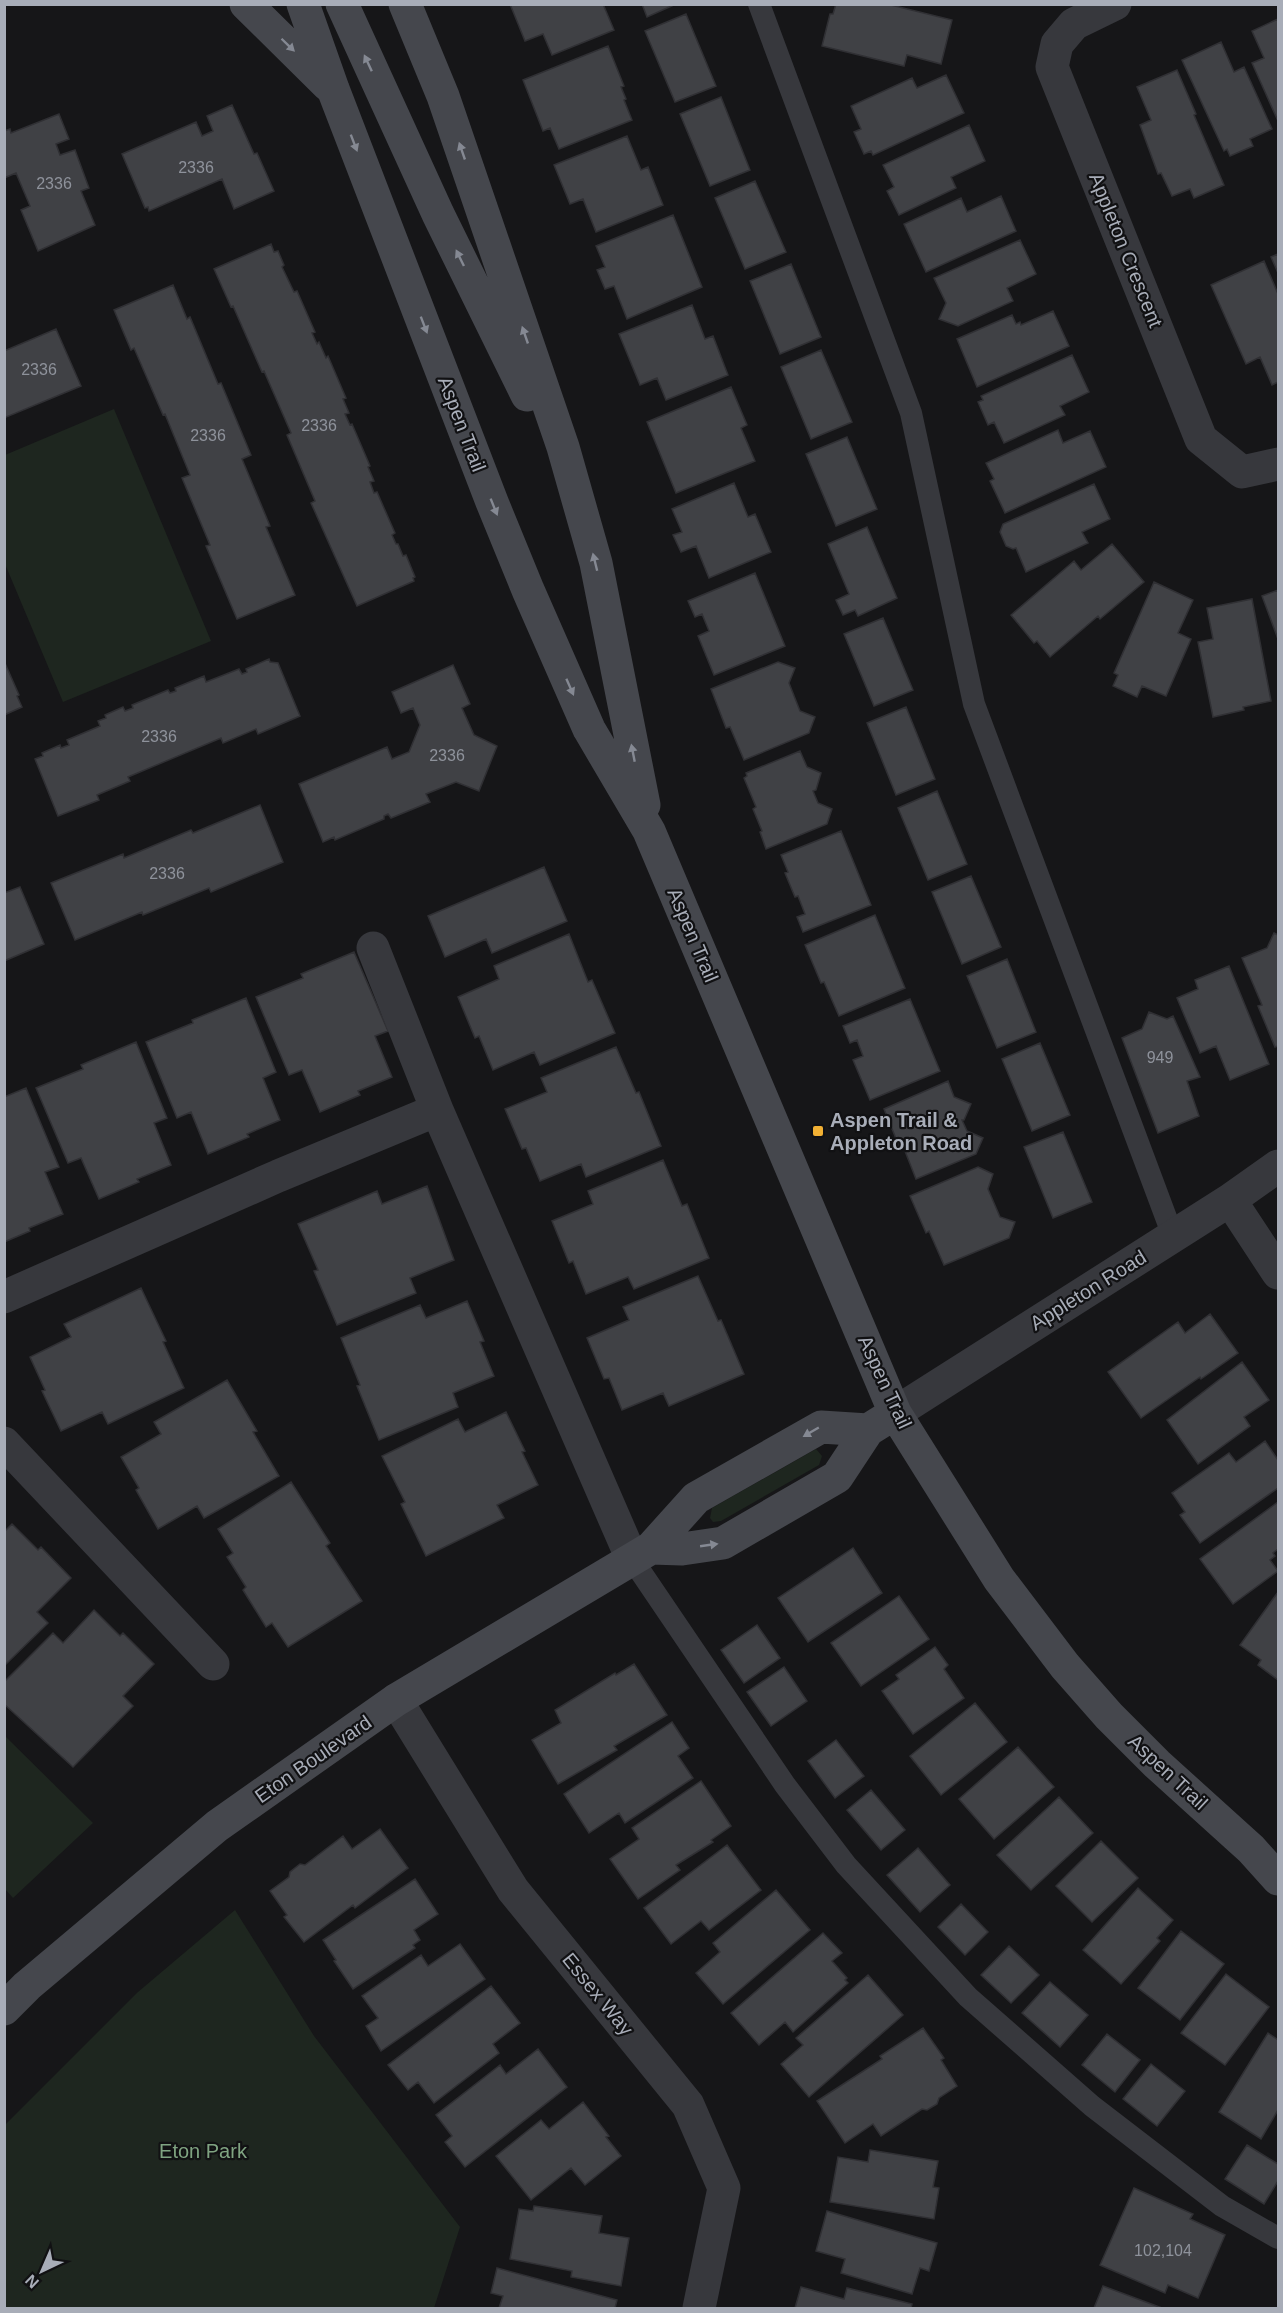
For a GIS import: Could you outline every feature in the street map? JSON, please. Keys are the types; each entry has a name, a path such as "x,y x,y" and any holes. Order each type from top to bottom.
{"street":[{"path":"246,4 333,89"},
{"name":"Aspen Trail","path":"303,4 333,89 492,502 589,729 649,831 882,1421 1065,1666 1157,1764 1265,1855 1278,1879"},
{"path":"342,4 438,214 578,500"},
{"name":"Aspen Trail","path":"405,4 443,96 563,447 596,563 649,831"},
{"path":"425,4 443,96"},
{"name":"Appleton Crescent","path":"1115,4 1074,24 1057,44 1052,66 1202,439 1242,472 1278,464"},
{"path":"373,948 437,1110 641,1553 723,1543 837,1478 882,1421"},
{"path":"4,1297 278,1176 437,1110"},
{"name":"Appleton Road","path":"882,1421 1230,1200 1278,1166"},
{"path":"1230,1200 1278,1273"},
{"name":"Eton Boulevard","path":"4,2009 27,1986 217,1826 396,1700 641,1553 696,1498 821,1427 882,1421"},
{"path":"4,1443 213,1664"},
{"name":"Essex Way","path":"396,1700 513,1890 688,2105 724,2188 699,2308"}],"lane":[{"path":"759,4 911,413 974,704 1173,1236"},
{"path":"641,1553 785,1785 846,1865 968,1997 1101,2113 1222,2206 1278,2238"}],"green space":[{"path":"114,409 211,641 63,702 5,564 5,455"},
{"path":"816,1449 822,1456 819,1465 721,1521 713,1522 710,1518 712,1508"},
{"path":"5,1736 93,1823 13,1898 5,1889"},
{"name":"Eton Park","path":"235,1910 314,2036 460,2227 434,2308 5,2308 5,2125 138,1992"}],"building":[{"path":"510,4 603,4 614,30 552,55 543,34 525,41"},
{"path":"642,4 676,4 647,17"},
{"path":"836,4 887,4 952,20 941,64 907,55 904,66 822,46 830,14 833,14"},
{"path":"686,14 716,86 675,102 645,31"},
{"path":"1278,19 1278,121 1252,63 1264,58 1252,31"},
{"path":"1221,42 1234,72 1244,67 1272,129 1250,139 1253,146 1230,156 1227,149 1224,151 1182,60"},
{"path":"608,46 624,86 621,87 626,99 624,100 632,120 559,149 550,128 543,131 523,80"},
{"path":"1177,70 1224,185 1194,198 1190,189 1172,196 1161,173 1158,174 1140,125 1151,120 1137,87"},
{"path":"946,75 964,113 873,155 871,151 864,154 854,132 861,129 851,106 912,78 917,88"},
{"path":"721,97 750,170 710,186 680,114"},
{"path":"232,105 274,191 234,209 222,179 149,211 148,207 145,208 122,154 196,122 202,136 213,131 207,116"},
{"path":"59,114 69,139 56,144 60,155 75,150 89,188 81,191 95,225 38,251 21,210 30,206 16,173 4,178 4,131 10,129 11,133"},
{"path":"969,125 985,161 951,177 956,188 899,215 887,191 894,187 883,165"},
{"path":"627,136 641,170 648,167 663,205 596,232 583,199 570,204 554,165"},
{"path":"755,181 786,252 745,269 715,198"},
{"path":"1001,196 1016,231 926,272 904,224 961,198 967,212"},
{"path":"673,215 702,287 627,319 614,286 605,289 597,270 605,267 596,246"},
{"path":"1020,240 1036,274 1007,288 1013,301 958,326 939,319 946,303 934,278"},
{"path":"271,244 274,252 278,251 284,265 282,267 294,292 297,291 315,332 312,333 317,344 319,342 326,358 328,356 346,398 343,399 349,413 345,414 350,425 352,424 370,466 368,467 374,481 370,482 374,493 377,492 395,533 392,535 396,544 403,556 406,555 415,577 414,581 357,606 311,503 315,501 287,435 291,433 264,371 262,372 214,269"},
{"path":"1278,254 1278,273 1271,257"},
{"path":"1264,261 1278,294 1278,382 1272,385 1260,357 1246,364 1211,285"},
{"path":"791,264 821,337 780,354 750,281"},
{"path":"173,285 187,319 190,317 218,384 221,383 251,455 242,459 270,526 266,527 295,595 237,619 206,546 210,545 182,478 190,475 165,414 163,415 134,348 131,350 114,310"},
{"path":"692,305 705,339 713,336 728,375 666,400 657,378 640,385 619,334"},
{"path":"1053,311 1069,346 977,387 957,339 1012,315 1016,324 1020,322 1021,325"},
{"path":"56,329 81,386 4,418 4,351"},
{"path":"821,350 852,422 811,439 781,367"},
{"path":"1072,355 1089,392 1060,406 1065,415 1004,443 994,422 988,425 978,402 983,400 981,396"},
{"path":"731,387 747,425 741,428 755,461 676,493 647,422"},
{"path":"1058,430 1063,443 1090,431 1106,467 1005,513 990,481 994,479 986,463"},
{"path":"847,437 877,509 836,526 806,454"},
{"path":"734,483 748,517 755,514 771,552 709,578 696,546 681,552 673,535 682,532 672,509"},
{"path":"1094,484 1110,519 1082,532 1088,543 1026,572 1016,548 1006,546 1000,532 1003,524"},
{"path":"867,527 897,598 858,616 855,610 843,615 836,600 849,594 828,544"},
{"path":"1112,544 1144,582 1100,619 1098,616 1050,657 1037,641 1034,643 1011,615 1074,561 1081,570"},
{"path":"755,573 785,646 714,675 698,636 709,631 702,614 695,617 688,601"},
{"path":"1154,582 1193,600 1178,633 1191,639 1166,696 1142,686 1137,697 1113,686 1118,675 1114,673"},
{"path":"1278,590 1278,639 1262,596"},
{"path":"1252,599 1271,701 1213,717 1198,642 1213,639 1207,608"},
{"path":"883,618 913,690 874,706 844,634"},
{"path":"269,659 270,662 278,663 300,716 258,734 256,729 223,743 221,738 128,777 130,781 97,795 99,800 58,816 35,759 43,756 42,753 60,745 61,748 69,745 67,740 100,726 98,721 106,718 105,715 123,707 125,711 133,708 132,705 168,690 170,693 176,691 175,688 204,676 206,682 239,669 242,674 247,672 246,669"},
{"path":"4,661 22,707 4,715"},
{"path":"778,662 795,668 789,683 800,711 815,717 809,733 744,760 730,727 726,728 711,689"},
{"path":"453,665 470,704 462,708 474,735 497,746 479,791 456,782 426,794 430,802 391,818 388,814 384,816 384,819 335,840 334,837 323,842 299,784 387,747 392,759 409,752 420,725 413,708 401,713 392,692"},
{"path":"906,707 935,779 896,795 867,723"},
{"path":"800,751 807,767 821,773 816,790 813,791 818,803 832,809 827,824 766,849 753,809 756,807 744,778 747,776 746,773"},
{"path":"937,791 967,864 928,880 898,808"},
{"path":"260,805 283,862 211,892 209,888 143,915 142,912 75,940 51,883 123,854 124,858 191,830 193,833"},
{"path":"841,831 871,905 803,932 797,917 805,914 785,873 788,872 781,855"},
{"path":"544,867 567,921 492,953 486,939 445,957 428,916"},
{"path":"971,876 1001,947 962,964 932,892"},
{"path":"20,887 44,944 4,961 4,893"},
{"path":"875,915 905,988 839,1016 824,982 821,983 805,945"},
{"path":"1274,933 1278,935 1278,1046 1275,1047 1258,1006 1262,1005 1242,958 1267,948"},
{"path":"569,934 588,982 592,980 615,1033 540,1065 534,1052 493,1070 479,1036 475,1038 458,997 499,979 494,966"},
{"path":"354,952 388,1031 375,1036 392,1077 358,1091 360,1095 320,1112 302,1070 289,1075 256,997 303,978 301,974"},
{"path":"1007,959 1036,1032 997,1048 967,976"},
{"path":"1229,966 1269,1064 1230,1080 1216,1046 1200,1053 1177,998 1198,989 1195,980"},
{"path":"246,998 276,1072 263,1078 280,1120 247,1134 249,1137 208,1154 191,1112 177,1118 146,1042"},
{"path":"910,999 940,1071 870,1100 853,1060 863,1056 857,1040 850,1043 843,1026"},
{"path":"1149,1012 1167,1019 1173,1016 1200,1077 1187,1081 1199,1116 1158,1133 1122,1038 1142,1029"},
{"path":"136,1042 167,1118 154,1123 171,1165 137,1179 139,1182 99,1199 81,1158 68,1163 36,1088 83,1069 81,1065"},
{"path":"1040,1043 1070,1115 1032,1131 1002,1059"},
{"path":"616,1047 636,1093 639,1092 661,1146 586,1177 581,1164 540,1181 526,1148 522,1149 505,1109 547,1092 541,1078"},
{"path":"948,1081 954,1097 971,1104 962,1120 967,1131 983,1138 976,1154 916,1179 903,1146 899,1146 884,1109"},
{"path":"26,1088 59,1167 45,1172 63,1214 29,1228 30,1231 4,1242 4,1097"},
{"path":"1063,1132 1092,1202 1053,1218 1024,1147"},
{"path":"663,1160 682,1206 687,1204 709,1258 634,1289 628,1277 586,1294 573,1261 569,1263 552,1221 593,1204 588,1191"},
{"path":"978,1167 993,1174 988,1189 1000,1217 1015,1222 1009,1238 944,1265 929,1231 926,1233 910,1196"},
{"path":"427,1186 454,1260 410,1278 416,1293 337,1325 314,1271 318,1270 298,1224 377,1191 382,1204"},
{"path":"698,1276 718,1321 721,1320 744,1374 669,1406 663,1393 622,1410 609,1378 604,1379 587,1338 629,1320 623,1307"},
{"path":"141,1288 166,1341 163,1342 184,1388 108,1424 102,1412 61,1431 42,1391 45,1390 30,1357 71,1337 64,1324"},
{"path":"467,1301 484,1341 480,1342 494,1376 453,1393 458,1407 379,1440 341,1338 420,1305 426,1318"},
{"path":"1210,1314 1238,1353 1141,1418 1108,1372 1178,1322 1185,1333"},
{"path":"1242,1362 1269,1400 1244,1417 1250,1426 1198,1464 1167,1420"},
{"path":"227,1380 257,1431 253,1432 279,1476 204,1518 197,1506 158,1529 136,1490 139,1488 121,1457 161,1434 154,1422"},
{"path":"506,1412 538,1485 497,1505 504,1518 426,1556 401,1504 405,1502 382,1456 458,1419 465,1432"},
{"path":"1265,1441 1278,1460 1278,1488 1200,1543 1180,1515 1185,1512 1172,1493 1229,1453 1236,1462"},
{"path":"291,1482 330,1543 326,1546 362,1601 288,1647 272,1623 266,1627 243,1590 246,1587 227,1557 233,1553 218,1529"},
{"path":"1278,1502 1278,1549 1270,1560 1278,1571 1233,1604 1200,1559"},
{"path":"12,1524 38,1550 41,1547 71,1578 37,1612 48,1623 4,1666 4,1532"},
{"path":"853,1548 882,1593 808,1642 778,1598"},
{"path":"1278,1592 1278,1680 1258,1665 1261,1660 1240,1645"},
{"path":"899,1596 929,1639 861,1686 831,1643"},
{"path":"94,1610 120,1636 123,1633 154,1664 123,1696 133,1706 73,1767 4,1704 4,1682 53,1633 63,1643"},
{"path":"757,1625 780,1658 744,1683 721,1650"},
{"path":"935,1647 948,1665 944,1669 964,1698 913,1734 882,1691 899,1679 896,1675"},
{"path":"634,1664 667,1715 614,1746 617,1750 558,1784 532,1740 561,1723 555,1710"},
{"path":"784,1667 807,1701 771,1726 747,1692"},
{"path":"975,1703 1007,1742 941,1795 910,1756"},
{"path":"672,1722 689,1748 678,1756 693,1778 625,1823 619,1813 589,1833 564,1794"},
{"path":"836,1740 864,1776 835,1798 808,1761"},
{"path":"1018,1747 1054,1787 994,1839 959,1799"},
{"path":"701,1781 731,1826 711,1840 713,1842 676,1865 680,1870 638,1899 610,1859 639,1839 632,1828"},
{"path":"871,1790 905,1830 881,1850 847,1810"},
{"path":"1059,1797 1093,1833 1031,1890 997,1855"},
{"path":"380,1829 408,1868 355,1908 353,1905 304,1942 284,1917 287,1915 270,1891 289,1877 290,1872 300,1864 305,1865 343,1836 352,1849"},
{"path":"1101,1841 1138,1878 1092,1922 1056,1886"},
{"path":"727,1845 761,1890 709,1930 701,1921 671,1944 644,1908"},
{"path":"918,1848 950,1885 920,1912 887,1875"},
{"path":"415,1879 438,1914 414,1930 420,1940 413,1945 415,1948 353,1989 323,1940"},
{"path":"1138,1888 1173,1920 1157,1938 1160,1941 1121,1984 1083,1950"},
{"path":"776,1890 810,1930 723,2004 696,1973 720,1952 713,1943"},
{"path":"961,1904 988,1932 965,1955 938,1927"},
{"path":"1181,1931 1224,1964 1180,2020 1138,1988"},
{"path":"823,1933 842,1953 832,1961 847,1978 845,1980 848,1983 793,2032 785,2022 759,2045 731,2013"},
{"path":"460,1944 485,1979 381,2051 366,2026 378,2018 362,1996 421,1955 428,1966"},
{"path":"1009,1946 1039,1975 1011,2003 981,1975"},
{"path":"1226,1974 1269,2007 1225,2065 1181,2033"},
{"path":"868,1975 903,2015 809,2097 781,2064 803,2045 796,2038"},
{"path":"1050,1982 1088,2015 1060,2047 1022,2013"},
{"path":"491,1986 520,2023 493,2044 499,2053 434,2103 418,2082 408,2090 388,2065"},
{"path":"923,2028 944,2058 941,2060 957,2086 939,2098 937,2104 927,2110 922,2109 881,2136 873,2124 845,2143 817,2101 882,2059 880,2056"},
{"path":"1268,2033 1278,2040 1278,2110 1261,2139 1219,2112"},
{"path":"1107,2034 1140,2060 1115,2092 1082,2065"},
{"path":"538,2049 567,2087 465,2167 445,2142 452,2136 436,2115 500,2065 506,2074"},
{"path":"1151,2064 1185,2091 1157,2126 1123,2099"},
{"path":"583,2102 621,2156 585,2185 571,2168 531,2200 496,2156 541,2120 549,2129"},
{"path":"1247,2145 1278,2164 1278,2181 1264,2204 1225,2179"},
{"path":"870,2150 938,2161 933,2187 939,2188 934,2219 830,2202 838,2157 868,2162"},
{"path":"1134,2188 1193,2214 1190,2219 1225,2235 1198,2298 1168,2285 1165,2293 1100,2265"},
{"path":"534,2206 602,2216 599,2233 629,2238 621,2286 571,2277 572,2271 510,2259 519,2209 533,2211"},
{"path":"827,2211 937,2243 929,2271 920,2268 912,2294 841,2273 845,2259 816,2251"},
{"path":"497,2268 617,2300 615,2308 499,2308 503,2296 491,2293"},
{"path":"1103,2286 1162,2308 1094,2308"},
{"path":"801,2287 844,2299 847,2288 912,2304 911,2308 795,2308"}],"place":[{"name":"Aspen Trail & Appleton Road","path":"818,1131"}]}
